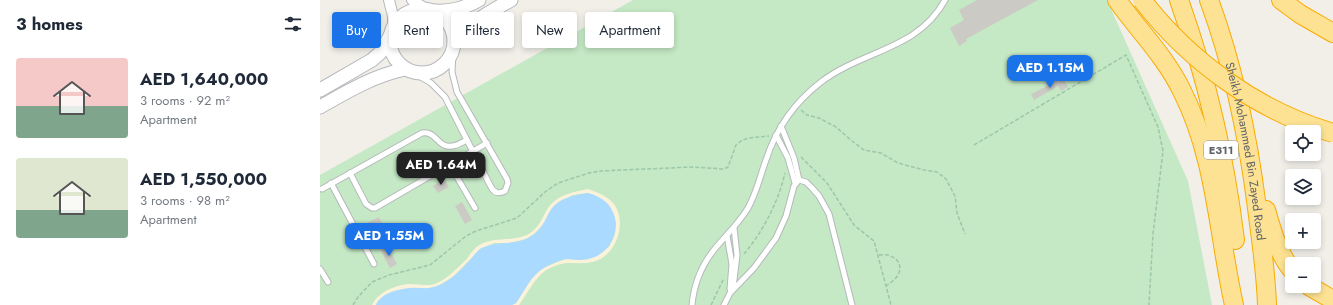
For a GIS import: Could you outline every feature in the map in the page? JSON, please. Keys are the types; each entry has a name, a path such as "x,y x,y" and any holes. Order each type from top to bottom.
{"highway":[{"path":"1117,0 1169,67 1193,114 1202,139 1215,194 1234,305"},
{"path":"1142,0 1182,44 1225,80 1270,108 1295,120 1333,133"},
{"name":"Sheikh Mohammed Bin Zayed Road","path":"1179,0 1201,66 1219,141 1232,219 1241,305"},
{"name":"Sheikh Mohammed Bin Zayed Road","path":"1209,0 1227,55 1237,92 1252,168 1264,258 1267,305"},
{"path":"1281,0 1300,14 1333,33"},
{"path":"1300,0 1333,23"},
{"path":"1252,168 1276,242 1285,259"},
{"path":"1321,293 1333,300"}],"street":[{"path":"389,0 392,12"},
{"path":"412,0 443,16 451,26"},
{"path":"409,12 416,9 455,11 479,0"},
{"path":"491,12 511,0"},
{"path":"320,90 372,60 383,49 389,37"},
{"path":"391,48 394,58 410,71"},
{"path":"320,107 365,82 385,74 410,71 424,74 433,72 442,68 449,60 454,48"}],"lane":[{"path":"692,305 696,284 701,270 709,256 743,216 757,190 765,161 776,136 781,126 795,107 821,82 836,72 852,63 902,42 917,33 930,21 945,0"},
{"path":"410,71 431,83 445,97 493,191 497,193 505,191 508,188 507,179 457,92 452,72 454,48"},
{"path":"724,305 730,293 754,268 776,238 786,216 797,182 791,147 781,126"},
{"path":"322,189 422,133 426,132 432,134 442,145 447,146 453,146 467,140"},
{"path":"776,136 788,158 797,182"},
{"path":"350,173 366,204 372,208 375,208 486,143"},
{"path":"450,165 475,208"},
{"path":"797,182 806,182 821,200 829,214 852,305"},
{"path":"332,183 374,264"},
{"path":"730,293 736,246 734,228"},
{"path":"727,236 734,264 734,288"},
{"path":"320,269 328,282"}],"path":[{"path":"974,145 1126,55 1158,127 1163,151 1153,234 1149,305"},
{"path":"795,107 807,115 819,118 836,127 864,150 881,153 898,163 936,172 946,179 955,196 957,213 965,234"},
{"path":"353,305 358,297 372,282 389,275 430,265 466,236 476,231 517,218 545,192 558,183 589,173 601,171 691,166 724,169 728,167 736,145 741,141 753,137 776,136"},
{"path":"791,147 827,183 852,223 874,241 891,305"},
{"path":"711,305 721,283 734,264 751,245 775,204 783,181 788,158"},
{"path":"878,255 890,255 895,258 900,268 899,274 896,278 886,286"}],"green space":[{"path":"633,0 1107,0 1188,181 1212,305 320,305 320,175 547,48 577,48 577,31 585,27 585,48 674,48 674,12 612,12"}],"sand":[{"path":"588,189 605,196 615,206 618,212 620,228 611,250 602,258 593,262 562,264 545,271 534,282 519,305 512,305 516,303 532,278 542,268 566,259 580,260 609,247 615,234 616,222 588,193 573,195 561,201 551,210 545,222 535,233 526,239 509,243 494,243 480,249 454,276 438,286 426,289 411,288 378,301 376,305 372,305 383,292 394,287 410,284 430,285 441,281 466,260 476,247 484,243 513,239 527,235 540,223 548,208 556,200 571,193"}],"water":[{"path":"588,193 598,196 605,201 613,213 616,221 615,230 609,246 602,253 589,259 567,259 555,262 539,271 516,303 512,305 376,305 382,297 390,292 410,288 430,288 441,284 459,272 480,249 486,246 516,242 528,238 539,230 550,211 557,203 572,196"}],"building":[{"path":"977,0 1038,0 966,39 967,41 959,46 950,28 964,20 959,10"},
{"path":"1063,78 1068,87 1061,91 1058,86 1034,100 1031,94"},
{"path":"444,179 449,187 438,193 433,186"},
{"path":"462,202 472,220 465,224 455,206"},
{"path":"379,217 383,225 371,232 367,223"},
{"path":"387,246 397,264 390,268 380,249"}]}
